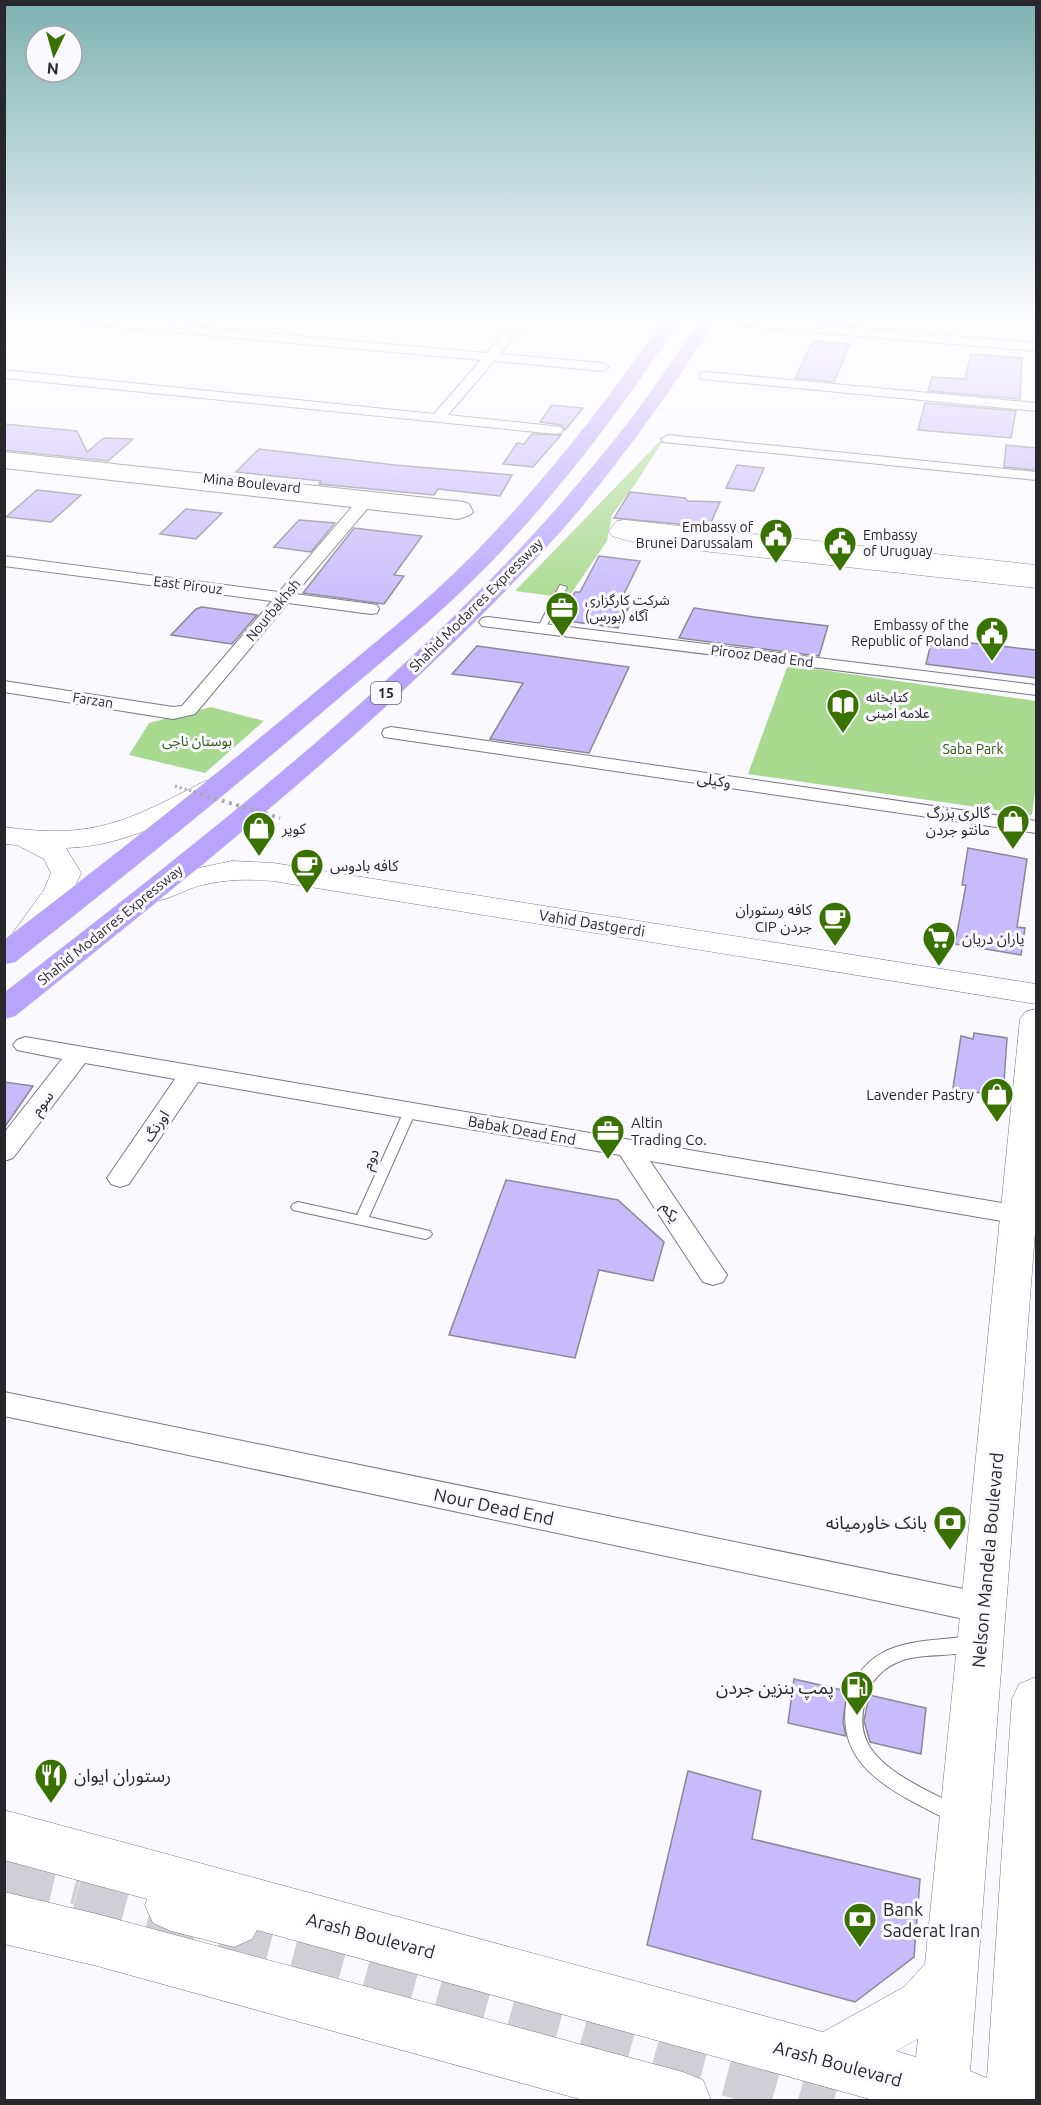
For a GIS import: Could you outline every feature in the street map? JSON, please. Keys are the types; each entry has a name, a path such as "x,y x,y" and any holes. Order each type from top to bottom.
{"highway":[{"path":"576,454 584,424 588,418"},
{"name":"Shahid Modarres Expressway","path":"14,948 224,782 447,592 499,541 576,454 603,418"},
{"name":"Shahid Modarres Expressway","path":"4,1009 150,894 408,674 534,548 642,418"}],"main road":[{"path":"1036,572 634,526 625,526 620,531 640,538 1036,581"},
{"path":"15,837 77,839 114,833 139,824 224,782"},
{"path":"14,948 58,891 66,873 56,854 15,837"},
{"name":"Vahid Dastgerdi","path":"150,894 192,878 232,870 273,872 1036,994"},
{"name":"Nelson Mandela Boulevard","path":"951,2097 951,1976 1036,1019"},
{"path":"1014,2100 1036,1699"},
{"name":"Arash Boulevard","path":"4,1835 828,2060 951,2097"},
{"name":"Arash Boulevard","path":"171,1905 638,2029 738,2036"},
{"path":"4,1918 97,1940 683,2100"},
{"path":"828,2060 923,2006 951,1976"}],"street":[{"path":"440,418 556,430"},
{"path":"668,439 1036,476"},
{"name":"Mina Boulevard","path":"4,456 461,510 363,504 4,464"},
{"name":"Nourbakhsh","path":"181,712 188,710 363,504"},
{"name":"East Pirouz","path":"4,561 371,609"},
{"name":"Pirooz Dead End","path":"488,622 1036,690"},
{"name":"Farzan","path":"4,686 181,712"},
{"name":"وكيلی","path":"391,733 1036,827"},
{"name":"Babak Dead End","path":"25,1045 1019,1215"},
{"name":"سوم","path":"4,1152 79,1054"},
{"name":"اورنگ","path":"120,1178 191,1074"},
{"name":"یکم","path":"628,1148 713,1275"},
{"name":"Nour Dead End","path":"4,1404 981,1625"}],"lane":[{"path":"541,629 563,587"},
{"name":"دوم","path":"361,1220 410,1111"},
{"path":"298,1207 424,1234"},
{"path":"964,1819 889,1778 874,1766 859,1748 851,1713 858,1690 870,1673 895,1655 981,1625"}],"path":[{"path":"175,786 280,818"}],"green space":[{"path":"667,434 636,483 612,515 607,541 568,598 515,591"},
{"name":"Saba Park","path":"788,665 1036,701 1036,783 1032,815 748,774"},
{"name":"بوستان ناجی","path":"211,707 264,721 205,773 129,755 149,723"}],"building":[{"path":"543,418 575,418 565,430 561,425 540,422"},
{"path":"921,418 1015,418 1011,438 918,430"},
{"path":"4,424 77,431 87,452 104,438 133,439 108,461 4,450"},
{"path":"532,434 561,435 533,467 503,464 517,443 524,444"},
{"path":"1006,445 1036,448 1036,470 1004,467"},
{"path":"259,449 395,465 512,475 500,496 438,489 434,495 319,484 321,481 236,472"},
{"path":"737,465 764,468 754,491 726,488"},
{"path":"37,490 81,495 51,522 6,517"},
{"path":"630,492 685,498 688,501 720,502 709,527 614,518"},
{"path":"186,509 222,513 196,539 160,534"},
{"path":"299,520 335,523 311,552 274,547"},
{"path":"354,528 422,536 394,575 404,576 384,604 303,593"},
{"path":"599,556 640,561 622,598 631,603 618,628 559,620 575,592 580,592"},
{"path":"202,607 257,615 232,644 171,635 196,609"},
{"path":"694,608 828,626 819,656 679,638"},
{"path":"932,639 1036,650 1036,678 926,664"},
{"path":"477,646 629,667 589,753 490,739 523,683 452,674"},
{"path":"968,848 1027,859 1017,927 1025,928 1021,955 955,944 966,885 962,885"},
{"path":"974,1033 1007,1038 1003,1097 953,1088 961,1036 973,1039"},
{"path":"4,1082 33,1086 4,1128"},
{"path":"506,1180 618,1200 664,1242 653,1281 599,1270 575,1358 449,1335"},
{"path":"794,1679 847,1691 843,1722 846,1736 788,1723"},
{"path":"869,1695 926,1708 921,1754 870,1742 864,1721"},
{"path":"688,1771 761,1791 752,1839 920,1879 914,1957 855,2002 647,1945"}],"tunnel":[{"path":"4,1860 80,1880"},
{"path":"4,1876 76,1893 834,2100"}],"place":[{"name":"Embassy of Brunei Darussalam","path":"776,564"},
{"name":"Embassy of Uruguay","path":"840,572"},
{"name":"شرکت کارگزاری آگاه (بورس)","path":"562,637"},
{"name":"Embassy of the Republic of Poland","path":"992,662"},
{"name":"کتابخانه علامه امینی","path":"843,734"},
{"name":"گالری بزرگ مانتو جردن","path":"1013,850"},
{"name":"کویر","path":"259,857"},
{"name":"کافه بادوس","path":"307,894"},
{"name":"كافه رستوران CIP جردن","path":"835,947"},
{"name":"یاران دریان","path":"939,967"},
{"name":"Lavender Pastry","path":"997,1123"},
{"name":"Altin Trading Co.","path":"608,1160"},
{"name":"بانک خاورمیانه","path":"950,1551"},
{"name":"پمپ بنزين جردن","path":"857,1716"},
{"name":"رستوران ایوان","path":"51,1804"},
{"name":"Bank Saderat Iran","path":"860,1948"}]}
